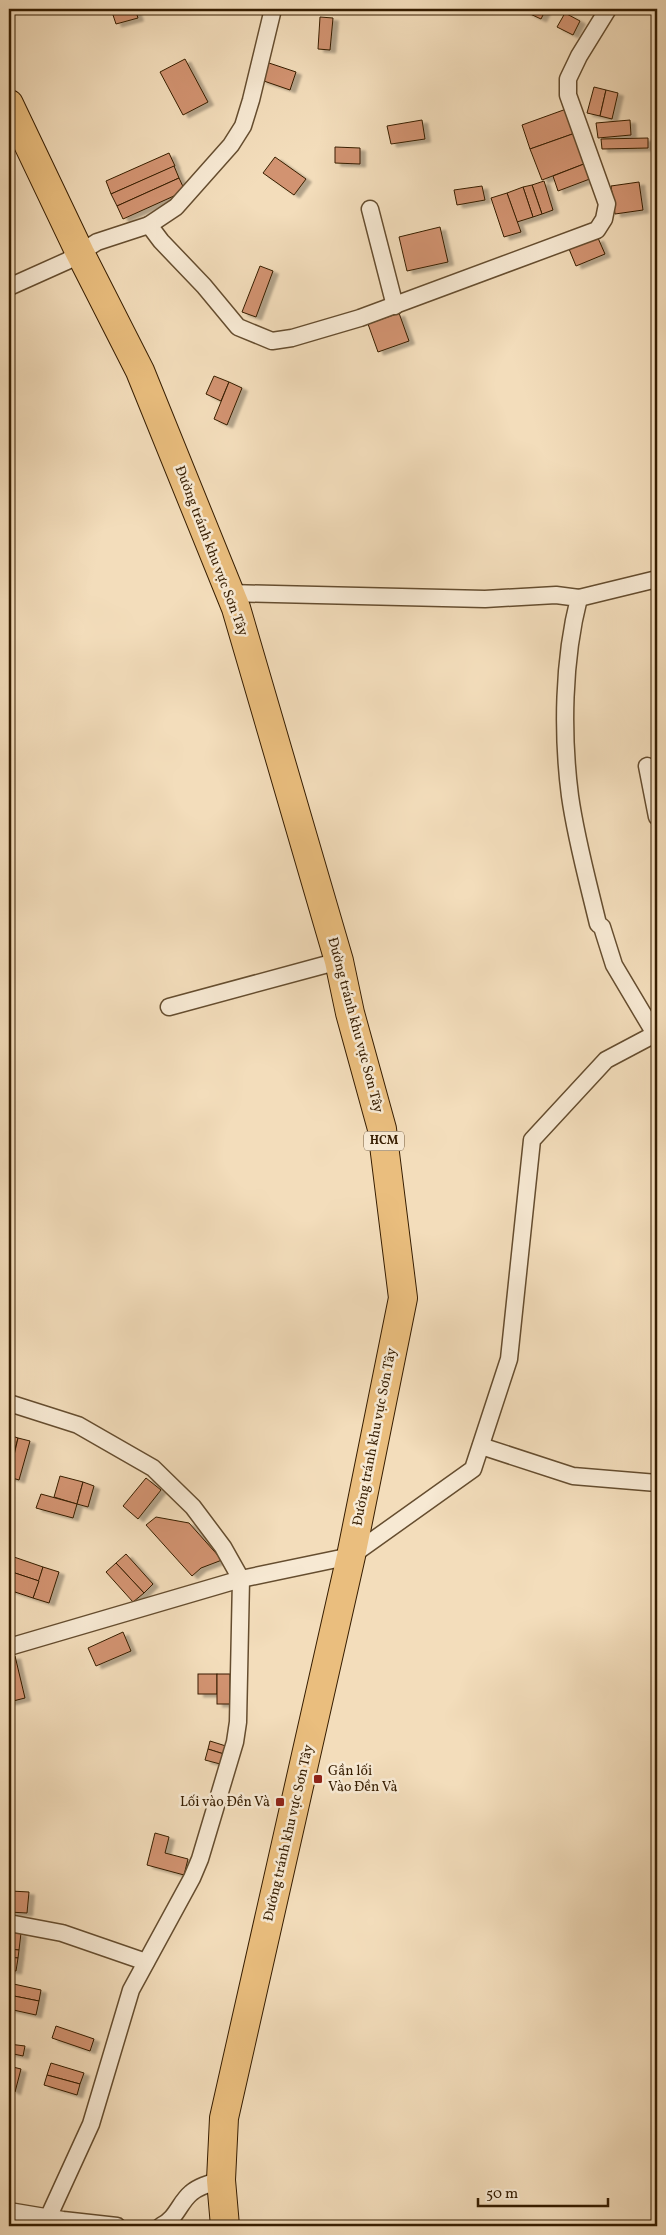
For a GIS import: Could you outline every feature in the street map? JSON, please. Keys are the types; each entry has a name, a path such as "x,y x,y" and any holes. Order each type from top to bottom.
{"highway":[{"name":"Đường tránh khu vực Sơn Tây","path":"9,104 80,253 140,371 228,593 236,608 339,961 350,1013 382,1129 403,1298 352,1556 224,2118 222,2180 225,2226"}],"street":[{"path":"9,288 68,261 97,242 149,225 176,207 231,145 243,126 252,100 274,9"},
{"path":"149,225 238,327 272,341 292,338 360,318 597,230 604,219 607,204 568,95 568,79 579,56 601,24 608,9"},
{"path":"370,210 395,306"},
{"path":"228,593 484,599 556,595 579,598 657,579"},
{"path":"9,1647 241,1580 352,1556 473,1469 509,1359 532,1140 606,1060 656,1034 614,965 602,927 598,924 570,797 566,741 567,701 570,643 579,598"},
{"path":"647,766 657,817"},
{"path":"169,1007 339,961"},
{"path":"9,1403 78,1425 153,1468 194,1507 222,1546 241,1580 238,1722 235,1742 198,1865 131,1990 91,2124 48,2218"},
{"path":"481,1446 573,1476 657,1483"},
{"path":"9,1923 62,1933 146,1962"},
{"path":"162,2226 177,2214 190,2194 198,2188 222,2180"},
{"path":"9,2211 48,2218 117,2226"}],"building":[{"path":"111,9 135,9 138,18 116,24"},
{"path":"527,9 546,9 541,19 526,12"},
{"path":"565,13 580,21 573,35 557,27"},
{"path":"320,17 333,18 330,50 318,49"},
{"path":"185,59 208,102 183,115 160,72"},
{"path":"266,62 296,72 290,90 261,80"},
{"path":"594,87 606,90 600,116 587,113"},
{"path":"606,90 618,93 612,119 600,116"},
{"path":"569,108 578,132 530,149 522,125"},
{"path":"422,120 425,139 391,144 387,126"},
{"path":"630,120 631,135 598,138 596,123"},
{"path":"578,132 589,162 542,180 530,149"},
{"path":"648,138 648,148 602,149 601,139"},
{"path":"335,147 360,148 360,164 335,163"},
{"path":"169,153 175,166 111,194 106,181"},
{"path":"275,157 306,179 294,195 263,173"},
{"path":"589,162 595,177 558,191 553,176"},
{"path":"174,166 179,178 117,206 111,194"},
{"path":"179,178 185,191 123,219 117,206"},
{"path":"544,181 553,210 542,214 532,185"},
{"path":"639,182 643,210 615,214 611,186"},
{"path":"532,185 542,214 533,217 523,187"},
{"path":"482,186 485,200 457,205 454,190"},
{"path":"523,187 533,217 517,222 507,193"},
{"path":"507,193 521,232 504,237 491,198"},
{"path":"440,227 448,262 407,271 399,237"},
{"path":"598,238 605,254 576,266 569,249"},
{"path":"260,266 273,271 256,317 242,312"},
{"path":"399,313 409,341 378,352 368,324"},
{"path":"214,376 229,382 221,401 206,394"},
{"path":"229,382 242,388 227,425 214,419"},
{"path":"9,1435 18,1438 9,1472"},
{"path":"18,1438 30,1441 19,1480 9,1477"},
{"path":"60,1476 83,1482 77,1504 54,1497"},
{"path":"146,1478 161,1490 138,1519 123,1506"},
{"path":"83,1482 94,1486 88,1507 77,1504"},
{"path":"41,1494 77,1504 73,1518 36,1508"},
{"path":"156,1517 189,1523 222,1560 201,1568 192,1576 146,1525"},
{"path":"126,1554 153,1584 144,1593 116,1563"},
{"path":"14,1557 43,1567 39,1581 9,1571"},
{"path":"116,1563 144,1593 133,1602 106,1572"},
{"path":"43,1567 59,1572 49,1603 33,1598"},
{"path":"9,1571 39,1581 33,1598 9,1590"},
{"path":"123,1632 131,1651 96,1666 88,1648"},
{"path":"15,1656 25,1698 9,1702 9,1657"},
{"path":"198,1674 217,1674 217,1694 198,1694"},
{"path":"217,1674 230,1674 230,1704 217,1704"},
{"path":"210,1741 229,1747 227,1755 208,1749"},
{"path":"208,1749 227,1755 224,1765 205,1760"},
{"path":"155,1833 169,1837 165,1853 188,1859 184,1875 147,1865"},
{"path":"11,1891 29,1892 27,1913 9,1912"},
{"path":"9,1932 21,1933 19,1950 9,1949"},
{"path":"9,1949 19,1950 18,1958 9,1957"},
{"path":"9,1957 18,1958 16,1971 9,1970"},
{"path":"9,1983 41,1990 39,2001 9,1995"},
{"path":"9,1995 39,2001 36,2015 9,2009"},
{"path":"56,2026 94,2039 90,2051 52,2038"},
{"path":"9,2044 25,2046 23,2056 9,2053"},
{"path":"51,2063 84,2073 80,2084 47,2075"},
{"path":"9,2066 21,2069 15,2092 9,2088"},
{"path":"47,2075 80,2084 77,2095 44,2085"}],"place":[{"name":"Gần lối Vào Đền Và","path":"318,1779"},
{"name":"Lối vào Đền Và","path":"280,1802"}]}
